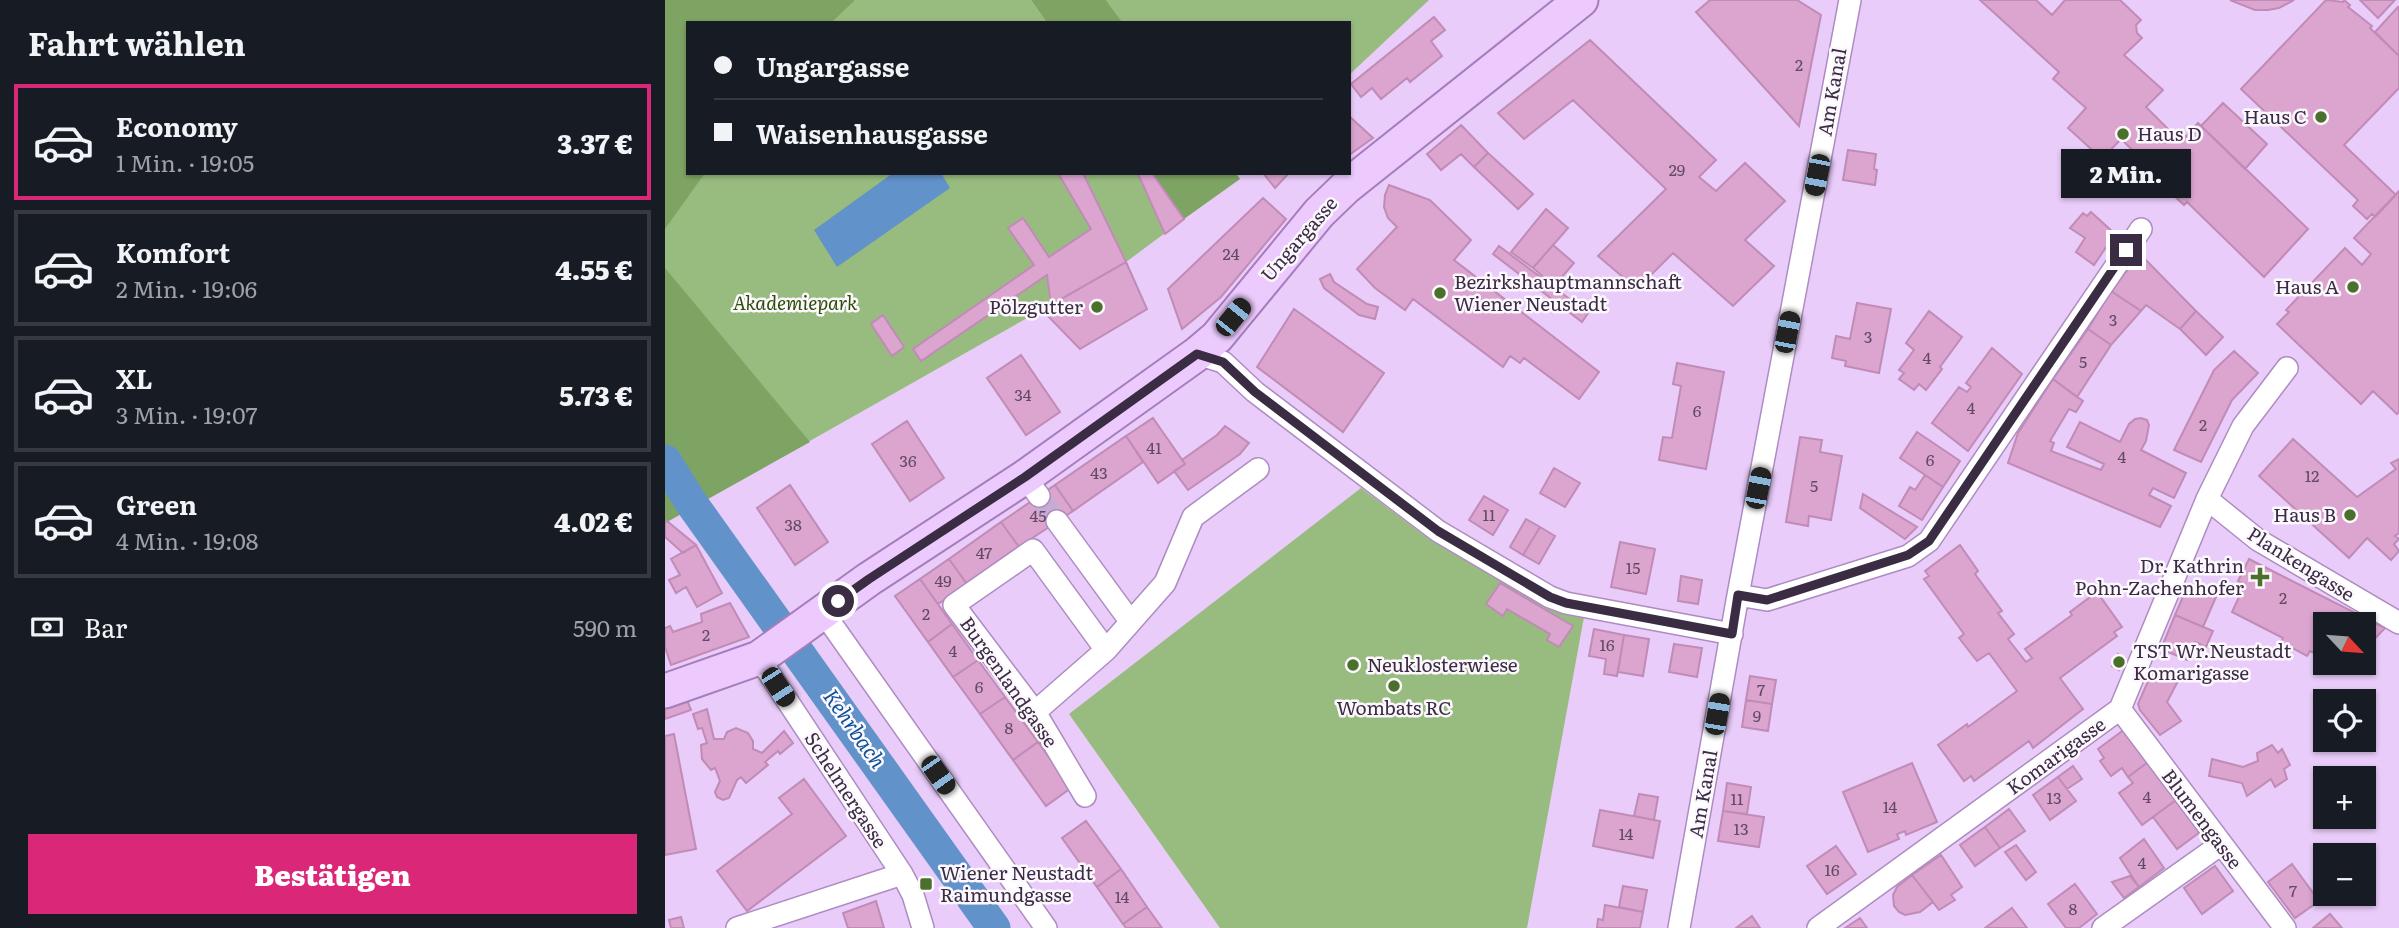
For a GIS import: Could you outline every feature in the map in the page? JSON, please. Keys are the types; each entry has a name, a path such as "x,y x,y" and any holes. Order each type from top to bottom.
{"main road":[{"name":"Ungargasse","path":"665,691 778,645 869,579 1032,486 1217,337 1319,212 1346,187 1581,0"}],"street":[{"name":"Am Kanal","path":"1679,928 1738,595 1850,0"},
{"path":"1738,595 1767,600 1908,555 1929,541 2141,229"},
{"path":"1197,354 1223,362 1255,392 1438,531 1550,597 1566,603 1732,634"},
{"name":"Komarigasse","path":"1818,928 2120,709 2207,499 2243,426 2287,368"},
{"path":"1035,712 1106,650 1165,583 1193,517 1258,468"},
{"name":"Plankengasse","path":"2207,499 2258,540 2399,623"},
{"path":"1057,521 1130,621"},
{"name":"Burgenlandgasse","path":"1085,796 1035,712 954,605 1033,550 1106,650"},
{"path":"823,612 1046,928"},
{"name":"Schelmergasse","path":"778,645 913,895 923,928"},
{"name":"Blumengasse","path":"2120,709 2285,928"},
{"path":"2103,928 2220,845"},
{"path":"737,928 902,874"}],"green space":[{"name":"Akademiepark","path":"665,0 1031,0 1046,21 686,21 686,175 1153,175 1184,219 1126,262 665,523"},
{"path":"665,0 855,0 833,21 686,21 686,175 704,175 665,229"},
{"path":"1031,0 1106,0 1122,21 1046,21"},
{"path":"1106,0 1429,0 1351,73 1351,21 1122,21"},
{"path":"1153,175 1237,175 1240,179 1184,219"},
{"path":"665,268 810,442 665,523"},
{"name":"Neuklosterwiese","path":"1361,488 1429,539 1555,611 1584,617 1527,928 1220,928 1069,714"}],"water":[{"path":"890,175 942,175 950,188 837,267 814,230"}],"building":[{"path":"1710,0 1797,0 1821,15 1799,126 1696,12"},
{"name":"Haus D","path":"1980,0 2036,0 2052,15 2065,0 2120,0 2141,20 2136,25 2137,33 2142,38 2124,55 2163,90 2146,107 2181,142 2198,123 2308,229 2264,277 2187,202 2184,205 2153,176 2156,173 2121,139 2102,159 2068,128 2086,108 2053,79 2059,72"},
{"path":"2230,0 2294,0 2279,8 2255,10"},
{"name":"Haus C","path":"2326,0 2344,0 2399,56 2399,88 2344,145 2396,195 2375,217 2372,214 2367,219 2353,206 2358,200 2241,89"},
{"path":"2360,0 2395,0 2378,18"},
{"path":"2399,8 2399,56 2375,32"},
{"path":"1434,17 1445,30 1431,41 1442,56 1410,82 1407,78 1381,99 1372,88 1361,97 1351,84"},
{"path":"1590,40 1716,160 1699,177 1716,191 1745,163 1785,201 1745,240 1774,266 1733,306 1673,253 1637,289 1598,256 1666,189 1573,100 1524,139 1498,113"},
{"path":"2223,103 2267,144 2245,169 2201,126"},
{"path":"1351,118 1373,138 1351,154"},
{"path":"1461,125 1488,153 1474,167 1461,154 1441,170 1427,154"},
{"path":"1848,150 1876,154 1875,185 1843,180"},
{"path":"1488,153 1533,194 1518,209 1474,167"},
{"path":"1059,175 1084,175 1126,262 1051,305 1047,275 921,361 913,349 1034,265 1008,228 1023,218 1049,257 1091,229"},
{"path":"1138,175 1153,175 1184,219 1165,234"},
{"path":"1265,175 1287,175 1275,188"},
{"name":"Bezirkshauptmannschaft Wiener Neustadt","path":"1389,185 1430,200 1471,240 1454,260 1599,372 1579,399 1524,358 1520,363 1510,356 1503,367 1413,299 1405,310 1375,288 1357,269 1397,227 1388,218 1384,207"},
{"name":"Haus A","path":"2399,191 2397,414 2373,391 2361,404 2277,324 2289,312 2286,310 2345,248 2362,265 2371,254 2354,238"},
{"path":"1263,198 1286,219 1221,297 1182,329 1168,289"},
{"path":"1546,209 1568,228 1533,268 1511,252"},
{"path":"2091,212 2115,234 2094,265 2076,252 2085,238 2070,228 2083,213 2087,216"},
{"path":"1553,245 1574,263 1554,286 1533,268"},
{"path":"1499,246 1588,313 1582,322 1493,254"},
{"path":"2140,254 2196,311 2180,329 2146,305 2141,311 2111,291"},
{"name":"Pölzgutter","path":"1126,262 1147,309 1080,349 1042,310"},
{"path":"1330,274 1334,282 1367,304 1378,307 1375,319 1359,315 1324,288 1320,279"},
{"path":"2111,291 2141,311 2111,345 2088,329"},
{"path":"1857,303 1891,309 1879,373 1845,366 1846,361 1832,358 1836,336 1850,339"},
{"path":"1294,309 1384,373 1343,432 1257,367"},
{"path":"1929,311 1962,337 1926,390 1919,384 1914,390 1899,379 1904,373 1899,370 1914,350 1906,343"},
{"path":"2196,311 2223,337 2206,355 2180,329"},
{"path":"883,315 904,347 892,356 871,324"},
{"path":"2088,329 2111,345 2077,397 2053,379"},
{"path":"1992,348 2022,374 1968,451 1932,423 1959,387 1967,392 1971,387 1966,383"},
{"path":"2234,351 2258,373 2232,400 2201,462 2174,450 2214,370"},
{"path":"1021,355 1060,412 1026,435 987,378"},
{"path":"1677,363 1724,372 1706,469 1659,460 1663,437 1672,438 1681,386 1673,384"},
{"path":"2053,379 2083,401 2076,412 2069,409 2050,441 2054,443 2051,451 2101,470 2104,464 2067,447 2080,422 2120,442 2129,424 2141,418 2147,420 2149,425 2141,450 2186,473 2174,498 2153,488 2149,495 2171,506 2160,527 2008,463 2018,433"},
{"path":"1153,418 1185,464 1158,483 1126,436"},
{"path":"907,421 944,478 910,501 872,444"},
{"path":"1225,426 1249,443 1240,454 1188,490 1174,471 1185,464 1182,460"},
{"path":"1917,432 1960,461 1943,487 1900,458"},
{"path":"1126,436 1143,462 1073,511 1055,485"},
{"path":"1800,437 1822,440 1820,452 1842,456 1831,520 1809,516 1808,526 1786,522"},
{"name":"Haus B","path":"2293,439 2357,497 2396,469 2391,463 2399,459 2399,533 2395,536 2399,539 2394,544 2399,551 2391,560 2367,538 2349,558 2259,476"},
{"path":"1554,468 1580,483 1565,507 1540,493"},
{"path":"1925,475 1943,487 1922,520 1899,506 1910,487 1915,490"},
{"path":"790,485 828,542 795,565 757,508"},
{"path":"1055,485 1073,511 1019,547 1001,522"},
{"path":"1863,494 1917,527 1905,539 1860,508"},
{"path":"1484,496 1508,510 1493,535 1469,520"},
{"path":"1526,519 1540,527 1523,555 1510,547"},
{"path":"667,521 696,545 683,553 665,537"},
{"path":"1001,522 1019,547 967,584 949,559"},
{"path":"1540,527 1555,536 1539,564 1523,555"},
{"path":"1620,542 1655,549 1646,594 1611,587"},
{"path":"696,545 722,593 697,607 686,587 676,593 669,580 680,575 671,559"},
{"path":"1960,545 1978,571 1975,574 2002,611 1998,613 2014,634 2008,639 2026,662 2032,658 2025,649 2072,615 2070,612 2097,592 2122,627 2114,632 2117,636 2060,678 2083,709 2033,748 2029,741 1974,781 1971,776 1964,781 1938,745 2017,691 1989,653 1977,661 1959,638 1964,634 1924,579 1929,576 1925,571"},
{"path":"949,559 967,584 938,604 920,579"},
{"path":"2249,559 2353,612 2313,612 2313,652 2310,651 2307,656 2281,642 2283,638 2232,612 2245,584 2238,581"},
{"path":"1681,576 1702,580 1698,604 1678,601"},
{"path":"920,579 952,624 928,642 895,596"},
{"path":"1500,583 1573,626 1559,647 1547,640 1550,634 1507,609 1503,616 1486,604"},
{"path":"2188,585 2216,597 2203,627 2175,615"},
{"path":"730,603 749,637 671,665 665,647 665,628 670,626 673,632 702,622 701,614"},
{"path":"2175,615 2213,631 2206,647 2195,642 2187,660 2161,649"},
{"path":"952,624 978,660 953,677 928,642"},
{"path":"2377,624 2385,628 2377,636"},
{"path":"1594,629 1624,635 1617,676 1604,674 1606,659 1589,656"},
{"path":"1624,635 1649,639 1643,676 1618,672"},
{"path":"1674,644 1702,648 1697,677 1669,672"},
{"name":"TST Wr.Neustadt Komarigasse","path":"2118,654 2125,658 2119,670 2112,666"},
{"path":"978,660 1005,697 980,714 953,677"},
{"path":"2152,672 2177,683 2167,702 2181,721 2160,735 2138,704"},
{"path":"1750,676 1776,680 1772,704 1746,700"},
{"path":"1005,697 1038,742 1013,760 980,714"},
{"path":"687,700 691,710 665,719 665,708"},
{"path":"1746,700 1772,704 1768,731 1742,727"},
{"path":"707,709 714,739 724,739 727,732 736,728 748,733 753,741 753,749 762,753 784,731 793,743 765,762 768,765 746,783 741,777 737,780 729,798 723,800 717,797 715,792 720,781 715,768 711,770 702,759 701,745 707,743 693,714"},
{"path":"2125,729 2148,762 2128,777 2122,768 2111,776 2100,761 2104,758 2098,749"},
{"path":"674,734 696,849 665,855 665,736"},
{"path":"1038,742 1071,788 1046,806 1013,760"},
{"path":"2272,745 2278,753 2282,749 2290,765 2284,769 2287,779 2275,787 2271,779 2247,796 2242,783 2209,776 2212,759 2243,767 2258,761 2257,753"},
{"path":"2148,762 2176,800 2142,825 2119,793 2133,783 2128,777"},
{"path":"1912,763 1937,822 1906,835 1905,831 1897,834 1899,839 1868,852 1843,792"},
{"path":"2073,766 2082,779 2067,789 2058,777"},
{"path":"2058,777 2076,801 2050,820 2033,795"},
{"path":"804,779 846,836 747,911 717,871 792,814 779,798"},
{"path":"1727,783 1751,787 1747,814 1723,811"},
{"path":"1639,794 1658,797 1654,820 1634,816"},
{"path":"2176,800 2200,832 2177,849 2153,817"},
{"path":"2009,809 2025,831 2000,848 1985,827"},
{"path":"1600,810 1660,821 1653,858 1593,846"},
{"path":"1723,811 1764,817 1759,847 1718,841"},
{"path":"1086,821 1121,869 1097,887 1062,838"},
{"path":"1985,827 2000,848 1975,866 1960,845"},
{"path":"2144,839 2164,868 2139,887 2120,858"},
{"path":"2016,845 2036,872 2026,880 2005,852"},
{"path":"1836,846 1856,874 1827,894 1807,866"},
{"path":"1941,855 1962,887 1951,895 1955,900 1939,910 1912,875"},
{"path":"2292,864 2313,893 2313,905 2295,918 2268,882"},
{"path":"2215,866 2233,891 2202,914 2184,888"},
{"path":"1121,869 1147,907 1123,924 1097,887"},
{"path":"1912,875 1933,902 1920,912 1905,915 1894,906 1893,895 1897,887"},
{"path":"2130,876 2139,887 2124,898 2112,882"},
{"path":"2075,884 2097,914 2079,928 2066,928 2048,904"},
{"path":"1623,886 1647,890 1643,912 1619,907"},
{"path":"876,901 884,928 848,928 843,913"},
{"path":"1605,905 1643,912 1640,928 1597,928 1598,919 1603,920"},
{"path":"1147,907 1162,928 1126,928 1123,924"},
{"path":"2012,908 2027,928 1985,928"},
{"path":"2330,914 2342,928 2313,928"},
{"path":"1752,916 1760,928 1736,928"},
{"path":"681,917 684,928 671,928 669,920"},
{"path":"1860,918 1867,928 1845,928"}],"waterway":[{"name":"Kehrbach","path":"665,461 692,504 994,928"}],"tunnel":[{"path":"1039,496 1057,521"}],"place":[{"name":"Haus C","path":"2321,117"},
{"name":"Haus D","path":"2123,134"},
{"name":"Haus A","path":"2353,287"},
{"name":"Bezirkshauptmannschaft Wiener Neustadt","path":"1440,293"},
{"name":"Pölzgutter","path":"1097,307"},
{"name":"Haus B","path":"2350,515"},
{"name":"Dr. Kathrin Pohn-Zachenhofer","path":"2260,577"},
{"name":"TST Wr.Neustadt Komarigasse","path":"2119,662"},
{"name":"Neuklosterwiese","path":"1353,665"},
{"name":"Wombats RC","path":"1394,686"},
{"name":"Wiener Neustadt Raimundgasse","path":"926,884"}],"route":[{"path":"838,601 1025,477 1197,354 1223,362 1255,392 1438,531 1550,597 1566,603 1732,634 1738,595 1767,600 1908,555 1929,541 2126,250"}]}
